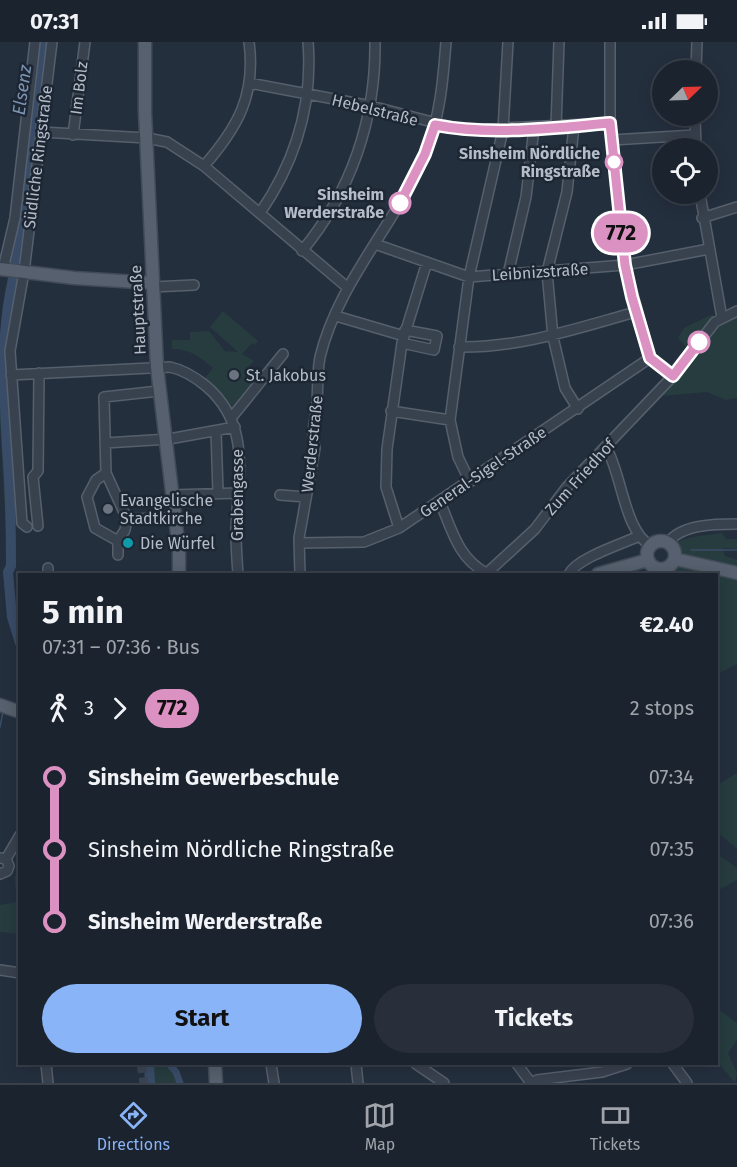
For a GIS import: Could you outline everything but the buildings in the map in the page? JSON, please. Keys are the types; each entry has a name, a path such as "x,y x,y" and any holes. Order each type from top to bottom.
{"main road":[{"name":"Hauptstraße","path":"145,42 157,367 173,495 173,518 179,550 178,573"},
{"path":"128,280 142,272 151,248"},
{"path":"11,270 74,278 128,280 153,285"},
{"path":"657,542 668,543 673,549 675,559 660,572 648,560 651,546 657,542"},
{"path":"675,559 737,573"},
{"path":"602,573 648,560"},
{"path":"0,705 18,710"},
{"path":"213,1065 216,1083"}],"street":[{"path":"27,527 22,523 11,375 11,270 35,42"},
{"name":"Südliche Ringstraße","path":"11,270 41,132 52,42"},
{"name":"Im Bolz","path":"73,135 85,42"},
{"path":"204,166 240,119 249,83 249,42"},
{"path":"260,213 278,187 290,162 307,94 308,42"},
{"path":"302,251 325,223 350,176 371,106 375,42"},
{"name":"Werderstraße","path":"300,573 300,543 315,448 312,438 319,359 348,288 408,190 435,125 443,84 446,42"},
{"path":"470,482 458,457 450,420 469,277 503,130 508,42"},
{"path":"556,127 558,42"},
{"path":"610,42 610,123 625,265 650,358 673,376"},
{"path":"696,42 696,60"},
{"name":"Hebelstraße","path":"249,83 371,106 435,125 464,130 503,130 610,123"},
{"path":"574,126 567,192 547,272 554,337 566,388 578,409"},
{"path":"694,126 694,138"},
{"path":"508,274 526,197 534,128"},
{"path":"41,132 147,138 167,142 204,166 348,288"},
{"path":"612,140 694,135"},
{"path":"701,204 721,300 722,318"},
{"path":"702,218 737,207"},
{"name":"Leibnizstraße","path":"375,244 469,277 625,265 709,249"},
{"path":"399,528 385,471 391,411 404,336 427,262"},
{"path":"153,285 194,285"},
{"name":"Zum Friedhof","path":"487,573 535,529 566,488 673,376 715,322 737,311"},
{"path":"459,347 490,348 554,337 636,312"},
{"path":"336,316 404,336"},
{"path":"232,417 283,354"},
{"name":"General-Sigel-Straße","path":"300,543 364,542 399,528 578,409 650,358"},
{"name":"Grabengasse","path":"11,375 170,367 187,372 217,395 232,417 235,427 239,466 238,573"},
{"path":"38,526 33,477 38,471 39,373"},
{"path":"118,555 118,541 125,530 127,519 106,473 104,397 159,392"},
{"path":"391,411 450,420"},
{"path":"105,443 166,440 235,427"},
{"path":"216,430 218,492"},
{"path":"606,447 614,461 639,536 651,546"},
{"path":"106,473 96,480 87,497 95,528 118,541"},
{"path":"173,495 238,492"},
{"path":"280,495 306,497"},
{"path":"440,502 464,556 473,566 484,573"},
{"path":"127,519 173,518"},
{"path":"668,543 678,533 691,529 737,524"},
{"path":"570,573 573,568 587,560 639,536"},
{"path":"0,874 9,868 3,859 18,839"},
{"path":"0,970 18,973"},
{"path":"46,1065 48,1083"},
{"path":"271,1065 274,1083"},
{"path":"356,1065 358,1083"},
{"path":"518,1065 531,1083 537,1080 602,1072 624,1065"},
{"path":"674,1065 687,1083"},
{"path":"430,1067 444,1083"}],"green space":[{"path":"33,42 48,42 21,266 8,265"},
{"path":"8,276 20,277 9,334 16,517 19,524 15,525 16,553 7,552 0,422 0,335"},
{"path":"223,311 258,341 255,345 252,343 242,354 254,361 248,367 246,379 257,382 234,408 203,380 213,368 194,354 172,349 172,340 190,340 190,332 209,331 225,351 238,352 210,327"},
{"path":"713,314 714,319 687,348 678,338 684,328"},
{"path":"737,315 737,398 726,400 707,392 661,396 719,326"},
{"path":"722,533 726,539 737,539 737,549 723,548 725,556 737,560 737,569 680,553 677,549 677,542 692,537"},
{"path":"678,566 716,573 667,573"},
{"path":"718,573 737,577 737,664 718,674"},
{"path":"737,773 737,849 719,834 718,784"},
{"path":"718,855 737,868 737,880 718,890"},
{"path":"14,876 18,876 18,934 0,932 0,905 17,902"},
{"path":"718,1009 737,1023 737,1040 728,1053 737,1073 735,1083 718,1062"},
{"path":"143,1065 173,1065 181,1083 147,1083"}],"waterway":[{"name":"Elsenz","path":"18,636 12,617 8,572 11,566 11,536 4,383 5,341 45,42"},
{"path":"691,550 737,550"},
{"path":"0,727 3,712"},
{"name":"Elsenz","path":"149,1065 150,1083"},
{"path":"170,1065 176,1072 180,1083"}],"tunnel":[{"path":"141,1065 144,1083"}],"bus line":[{"name":"772","path":"400,203 425,154 435,125 464,130 503,130 610,123 625,265 650,358 673,376 699,342"}],"place":[{"name":"Sinsheim Nördliche Ringstraße","path":"614,162"},
{"name":"Sinsheim Werderstraße","path":"400,203"},
{"name":"St. Jakobus","path":"234,375"},
{"name":"Evangelische Stadtkirche","path":"108,509"},
{"name":"Die Würfel","path":"128,543"}]}
